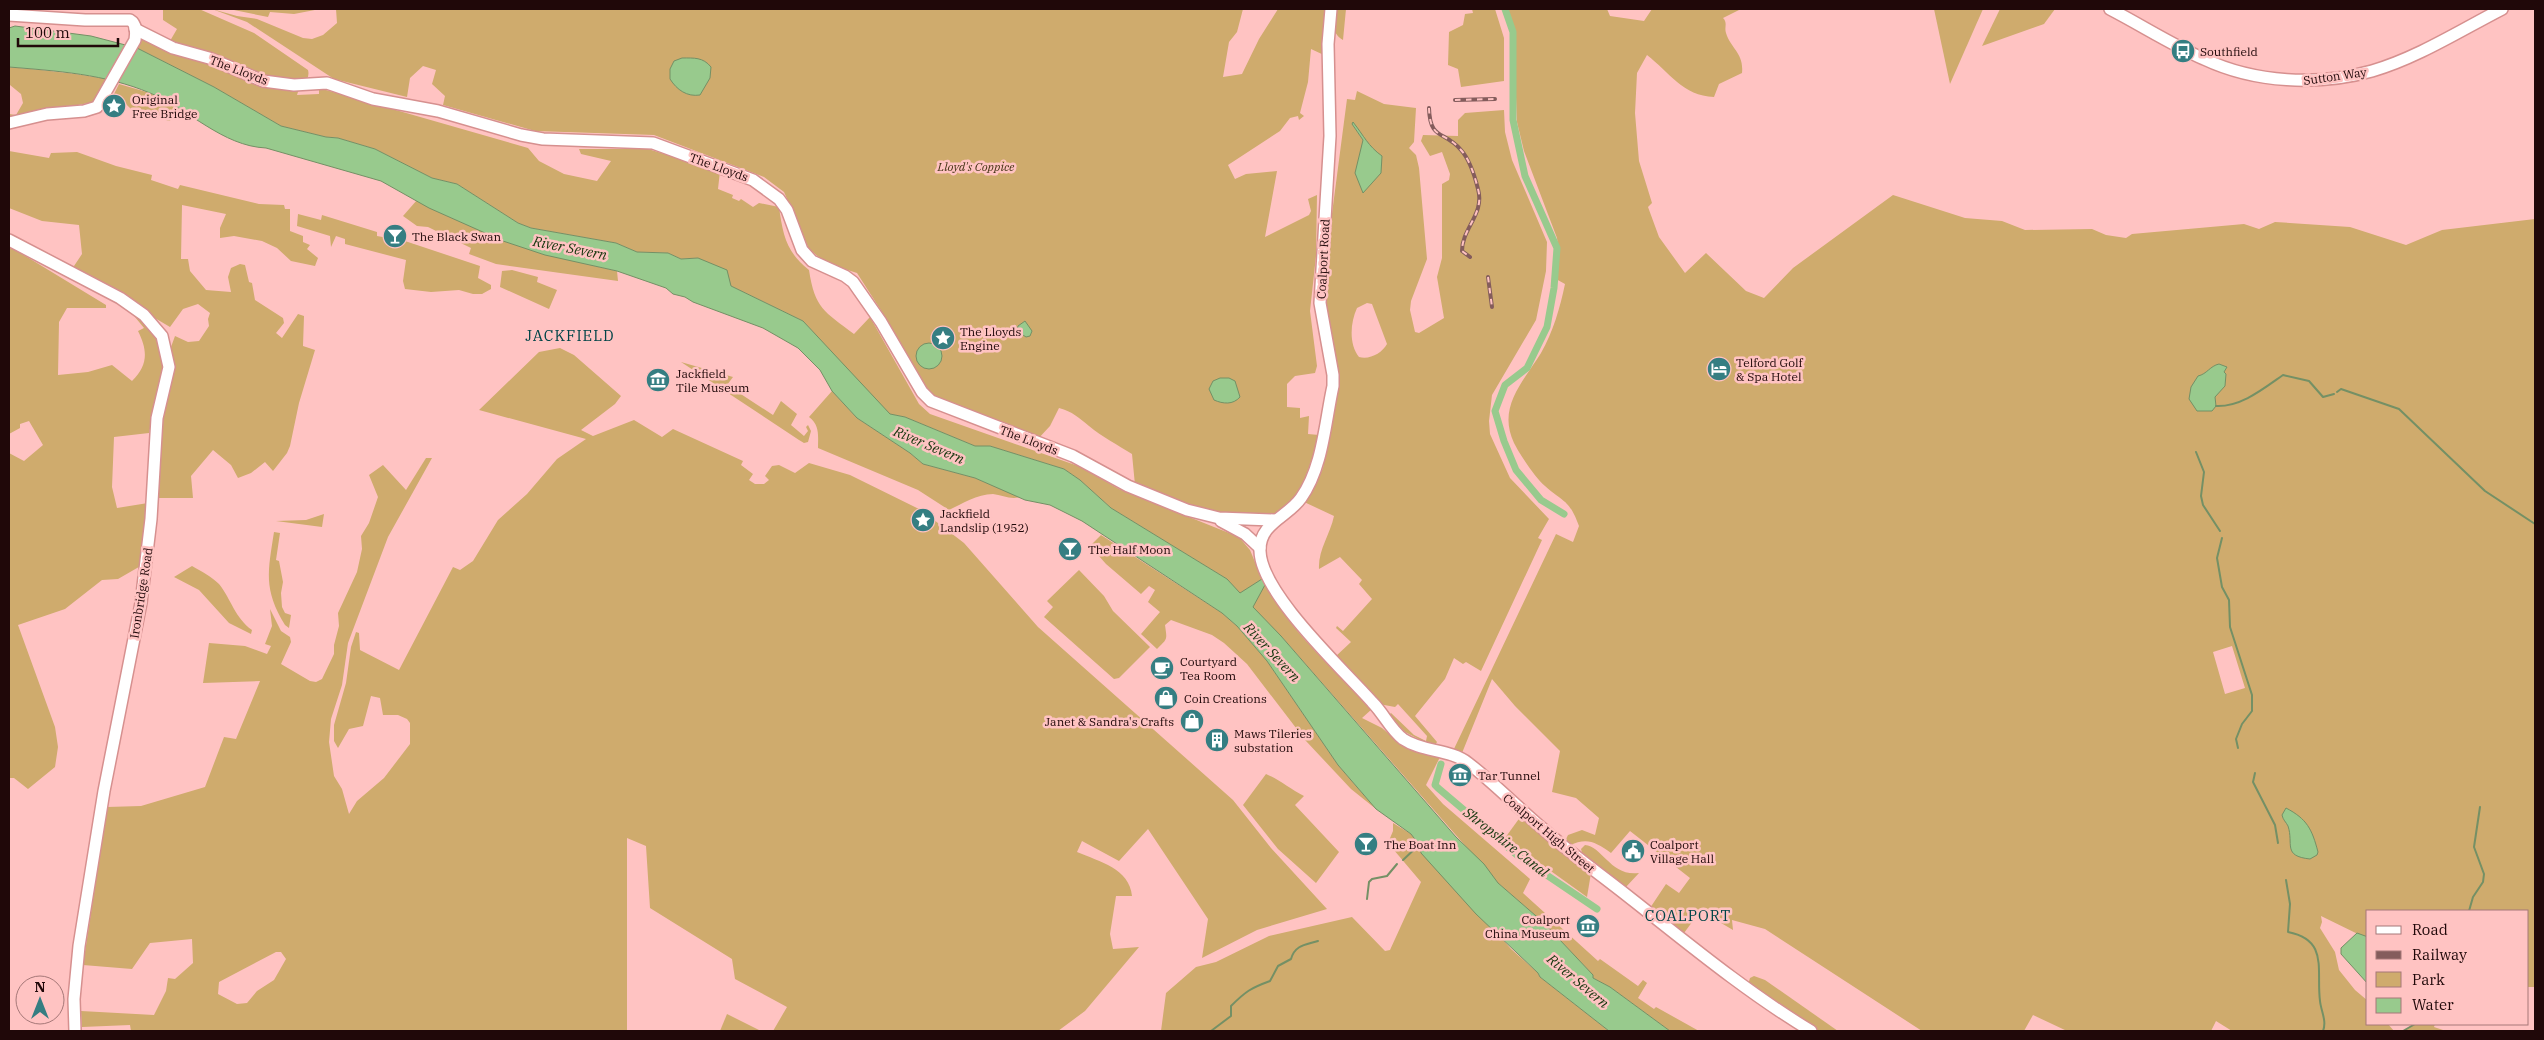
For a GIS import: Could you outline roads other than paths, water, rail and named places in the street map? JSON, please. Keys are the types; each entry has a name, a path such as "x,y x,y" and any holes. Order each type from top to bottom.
{"street":[{"name":"Coalport Road","path":"1275,520 1302,497 1316,468 1332,386 1333,375 1320,303 1330,136 1328,44 1331,9"},
{"name":"Sutton Way","path":"2110,9 2204,60 2246,73 2300,81 2341,78 2373,71 2429,47 2502,9"},
{"name":"The Lloyds","path":"9,15 85,20 125,19 133,22 135,35 209,58 263,81 294,85 327,83 372,99 438,111 522,135 543,139 653,143 754,180 778,199 787,210 802,250 812,261 846,276 854,282 881,322 917,385 931,401 1073,456 1128,486 1212,517 1275,520"},
{"path":"9,123 48,114 89,110 98,107 135,35"},
{"name":"Ironbridge Road","path":"9,240 120,298 144,315 162,336 169,368 157,418 151,519 142,596 104,790 80,946 74,999 75,1031"},
{"path":"1212,517 1232,526 1251,538 1260,548"},
{"path":"1260,548 1264,533 1275,520"},
{"path":"1232,526 1264,533"},
{"name":"Coalport High Street","path":"1260,548 1262,560 1276,593 1299,623 1375,705 1402,738 1468,762 1543,830 1740,984 1776,1011 1811,1031"}],"water":[{"name":"River Severn","path":"15,26 91,36 137,48 214,87 281,126 338,138 375,149 432,178 457,184 518,223 531,228 616,243 637,252 668,253 681,259 698,258 727,270 731,286 803,321 890,414 905,417 975,446 990,446 1064,469 1080,480 1111,508 1227,579 1240,593 1262,579 1266,583 1253,607 1281,636 1456,837 1484,864 1498,883 1543,922 1593,975 1593,978 1610,987 1670,1031 1609,1031 1540,977 1476,914 1421,853 1420,846 1411,834 1376,809 1338,765 1267,661 1237,626 1222,613 1082,521 1050,505 1025,500 975,478 923,464 910,453 857,418 832,391 820,370 798,348 763,328 673,294 666,288 617,271 545,255 503,241 429,208 381,181 235,141 150,93 98,77 9,67 9,28"},
{"path":"682,58 701,60 711,67 710,78 700,95 691,95 683,92 670,79 670,69 674,61"},
{"path":"1353,122 1370,145 1382,156 1381,173 1363,193 1355,173 1363,140 1352,124"},
{"path":"1025,321 1032,331 1030,336 1026,337 1017,331 1018,326"},
{"path":"929,343 938,347 942,356 938,365 929,369 920,365 916,356 920,347"},
{"path":"2219,364 2227,367 2224,372 2226,374 2225,386 2215,397 2216,406 2212,411 2197,411 2189,399 2191,387 2198,376"},
{"path":"1220,378 1229,378 1235,381 1240,397 1237,400 1228,403 1214,400 1209,389 1213,381"},
{"path":"2286,808 2299,816 2311,831 2318,852 2317,855 2310,859 2292,852 2290,832 2282,815"},
{"path":"2357,933 2366,936 2366,982 2341,954 2341,948"}],"waterway":[{"name":"Shropshire Canal","path":"1505,9 1513,32 1513,120 1525,176 1557,248 1554,288 1547,327 1527,368 1505,385 1495,411 1504,441 1516,470 1541,500 1564,514"},
{"path":"2216,406 2225,406 2243,400 2283,375 2309,381 2323,397 2334,394"},
{"path":"2337,392 2341,389 2399,409 2485,491 2535,524"},
{"path":"2196,452 2204,472 2201,496 2203,505 2220,531"},
{"path":"2222,538 2217,558 2222,587 2229,600 2230,627 2252,695 2252,711 2242,724 2236,739 2238,748"},
{"name":"Shropshire Canal","path":"1441,764 1435,785 1438,788 1517,855 1597,909"},
{"path":"2255,773 2253,782 2275,825 2278,843"},
{"path":"2469,910 2473,897 2483,882 2484,874 2474,847 2480,807"},
{"path":"1403,860 1420,844"},
{"path":"1367,899 1369,882 1372,879 1387,876 1397,864"},
{"path":"2286,880 2290,904 2288,932 2301,936 2310,942 2318,958 2323,1031"},
{"path":"1211,1031 1231,1016 1231,1006 1249,990 1270,981 1278,966 1291,959 1298,948 1318,941"},
{"path":"2403,1031 2413,1025"}],"railway":[{"path":"1455,100 1495,99"},
{"path":"1429,108 1432,126 1435,131 1461,150 1472,169 1477,184 1478,206 1465,235 1462,251 1470,257"},
{"path":"1488,277 1492,307"}],"place":[{"name":"Southfield","path":"2183,51"},
{"name":"Original Free Bridge","path":"114,106"},
{"name":"The Black Swan","path":"395,236"},
{"name":"The Lloyds Engine","path":"943,338"},
{"name":"Telford Golf & Spa Hotel","path":"1719,369"},
{"name":"Jackfield Tile Museum","path":"658,380"},
{"name":"Jackfield Landslip (1952)","path":"923,520"},
{"name":"The Half Moon","path":"1070,549"},
{"name":"Courtyard Tea Room","path":"1162,668"},
{"name":"Coin Creations","path":"1166,698"},
{"name":"Janet & Sandra's Crafts","path":"1192,721"},
{"name":"Maws Tileries substation","path":"1217,740"},
{"name":"Tar Tunnel","path":"1460,775"},
{"name":"The Boat Inn","path":"1366,844"},
{"name":"Coalport Village Hall","path":"1633,851"},
{"name":"Coalport China Museum","path":"1588,926"}],"district":[{"name":"JACKFIELD","path":"570,335"},
{"name":"COALPORT","path":"1688,915"}],"park label":[{"name":"Lloyd's Coppice","path":"976,166"}]}
